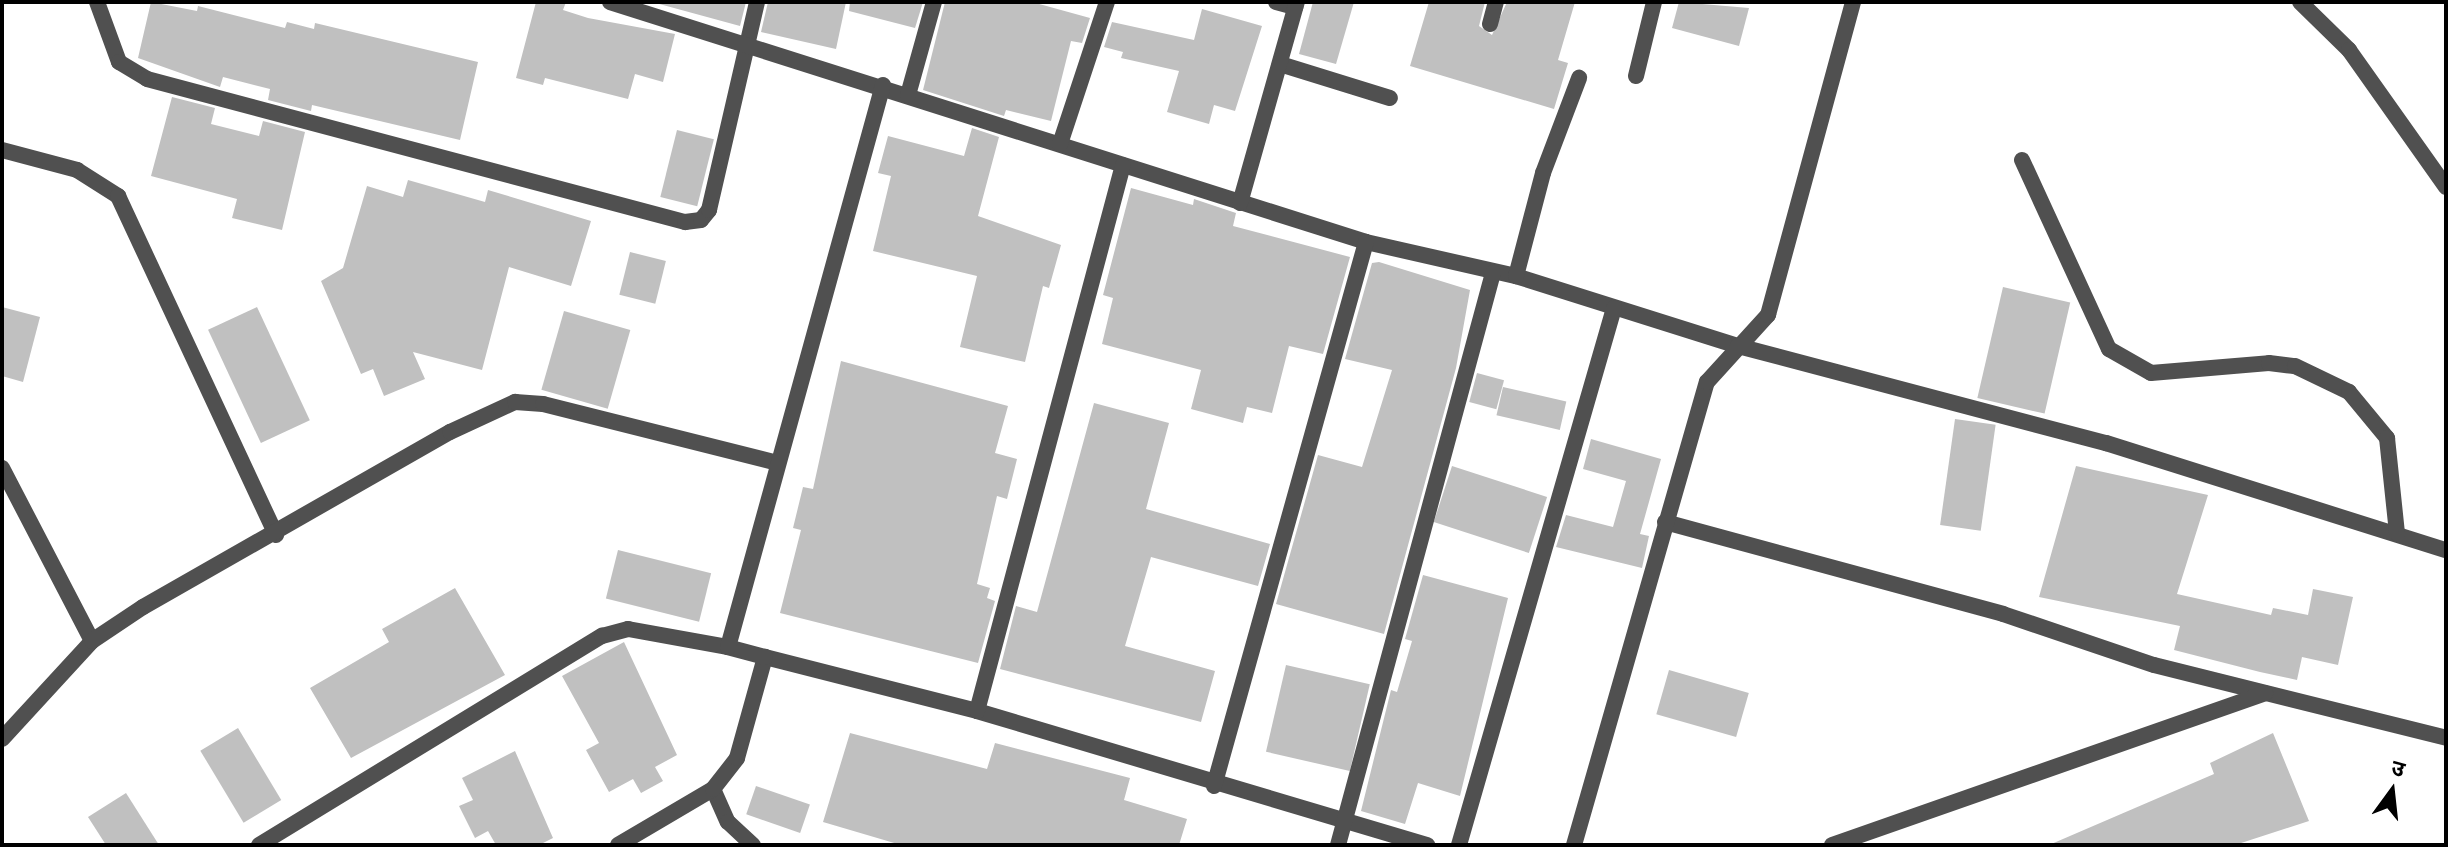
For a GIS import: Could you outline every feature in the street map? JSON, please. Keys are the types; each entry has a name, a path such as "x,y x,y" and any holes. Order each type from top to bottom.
{"street":[{"path":"97,2 119,62 147,79 685,222 701,220 709,210 757,2"},
{"path":"610,2 747,41 1366,242 1516,276 1738,346 2106,443 2446,550"},
{"path":"908,95 934,2"},
{"path":"1060,144 1107,2"},
{"path":"1240,203 1296,4 1276,2"},
{"path":"1490,24 1496,2"},
{"path":"1636,76 1654,2"},
{"path":"1574,845 1707,382 1768,315 1853,2"},
{"path":"2300,2 2349,50 2446,187"},
{"path":"1280,64 1390,98"},
{"path":"1516,276 1543,173 1579,78"},
{"path":"728,647 883,85"},
{"path":"2,150 77,170 118,196 276,535"},
{"path":"2022,160 2109,349 2151,373 2269,363 2295,366 2349,392 2387,438 2397,533"},
{"path":"977,711 1123,165"},
{"path":"1214,786 1366,242"},
{"path":"1338,845 1493,273"},
{"path":"1459,845 1614,308"},
{"path":"2,739 92,641 450,432 515,402 543,404 778,463"},
{"path":"2,468 92,641"},
{"path":"1665,522 2267,692 2446,738"},
{"path":"259,845 602,636 628,629 728,647 977,711 1214,786 1427,845"},
{"path":"618,845 713,789 737,758 765,657"},
{"path":"1832,845 2267,692"},
{"path":"713,789 728,822 753,845"}],"building":[{"path":"151,2 197,11 198,6 285,28 287,22 314,29 315,23 478,62 460,140 312,105 311,111 268,100 270,89 223,77 220,87 138,58"},
{"path":"536,2 566,2 563,10 588,18 675,34 663,82 635,74 628,99 545,78 543,85 516,78"},
{"path":"652,2 746,2 740,26"},
{"path":"768,2 846,2 836,49 761,32"},
{"path":"850,2 923,2 915,28 849,11"},
{"path":"945,2 1032,2 1090,18 1082,43 1071,41 1051,121 1006,110 1004,116 923,90"},
{"path":"1313,2 1354,2 1336,64 1299,54"},
{"path":"1429,2 1485,2 1479,26 1492,35 1507,2 1575,2 1558,60 1568,63 1554,109 1410,66"},
{"path":"1679,2 1749,8 1739,46 1672,28"},
{"path":"1202,9 1262,26 1235,111 1214,105 1209,124 1167,112 1179,71 1121,58 1123,52 1104,47 1112,22 1194,40"},
{"path":"172,97 215,108 211,124 259,136 263,121 305,132 282,230 232,218 237,199 151,176"},
{"path":"972,128 999,137 978,216 1061,245 1049,288 1043,286 1025,362 960,347 977,276 873,251 891,176 878,173 888,136 964,156"},
{"path":"677,130 714,139 697,206 660,197"},
{"path":"408,180 485,202 488,190 591,221 571,286 509,267 482,370 413,352 425,379 384,396 373,369 361,374 321,281 343,268 367,186 403,197"},
{"path":"1131,188 1193,205 1194,199 1236,213 1233,226 1350,257 1323,354 1289,346 1272,413 1247,407 1243,423 1191,409 1201,370 1102,344 1113,298 1103,295"},
{"path":"630,252 666,261 655,304 619,295"},
{"path":"1379,262 1470,290 1456,368 1384,634 1276,604 1318,455 1362,467 1392,370 1345,359 1372,263"},
{"path":"2003,287 2070,303 2045,414 1977,398"},
{"path":"2,307 40,317 23,382 2,376"},
{"path":"257,307 310,420 261,443 208,330"},
{"path":"564,311 630,330 608,409 541,390"},
{"path":"841,361 1008,406 995,453 1017,459 1007,499 997,496 977,584 990,588 987,598 995,601 978,663 780,613 801,530 793,528 803,487 813,489"},
{"path":"1477,373 1504,380 1496,409 1469,402"},
{"path":"1503,387 1566,402 1560,430 1496,415"},
{"path":"1094,403 1169,423 1146,509 1270,544 1258,586 1151,557 1125,646 1215,671 1201,722 1000,669 1016,606 1037,612"},
{"path":"1955,419 1996,425 1981,531 1940,525"},
{"path":"1591,439 1661,459 1640,534 1649,536 1642,568 1556,547 1566,515 1613,527 1626,481 1583,469"},
{"path":"1452,466 1547,497 1529,553 1434,522"},
{"path":"2076,466 2208,495 2177,594 2271,615 2273,608 2308,615 2313,589 2353,597 2338,665 2302,657 2297,680 2260,672 2174,650 2180,626 2039,597"},
{"path":"618,550 711,573 699,622 606,599"},
{"path":"1423,575 1508,598 1460,796 1418,783 1405,824 1361,811 1391,690 1397,692 1412,641 1405,639"},
{"path":"455,588 505,675 351,758 310,688 389,642 382,629"},
{"path":"624,642 677,755 655,767 663,781 641,793 633,779 609,792 586,750 599,743 562,676"},
{"path":"1286,665 1370,684 1350,771 1266,752"},
{"path":"1669,670 1749,693 1736,737 1656,714"},
{"path":"238,728 281,800 244,823 200,751"},
{"path":"850,733 987,769 995,743 1130,778 1124,800 1187,819 1179,845 901,845 823,822"},
{"path":"2273,733 2309,821 2235,845 2049,845 2214,774 2210,763"},
{"path":"515,751 553,838 539,845 496,845 488,831 475,838 459,806 473,800 462,778"},
{"path":"756,786 810,805 800,833 746,814"},
{"path":"126,793 159,845 106,845 88,817"}]}
